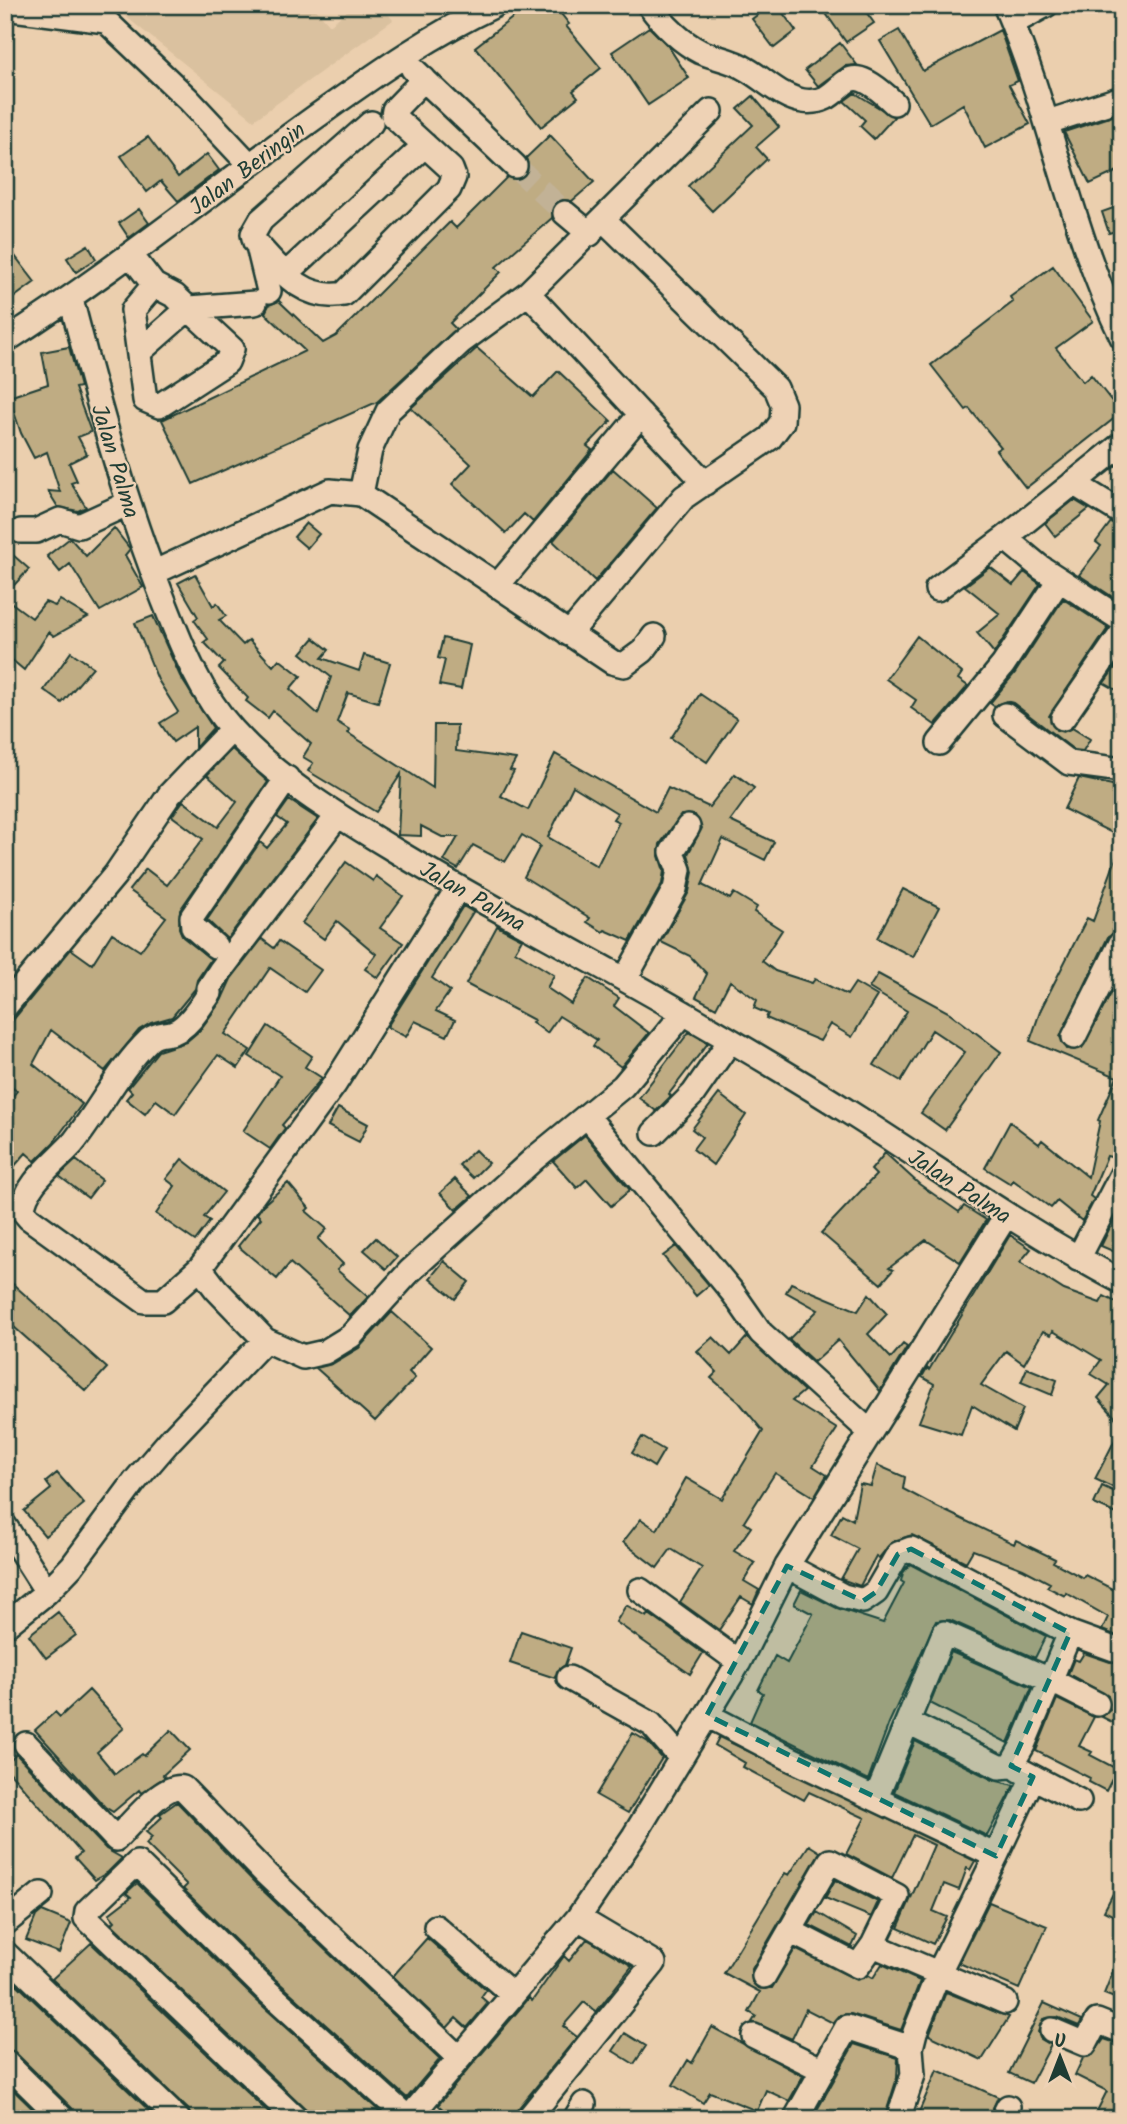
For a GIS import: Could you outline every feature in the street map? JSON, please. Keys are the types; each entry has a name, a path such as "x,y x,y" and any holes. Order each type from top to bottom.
{"street":[{"path":"649,5 680,39 701,52 743,66 790,98 813,101 826,97 849,78 857,77 874,83 894,103"},
{"path":"1046,5 1009,14 1048,122 1086,246 1122,337"},
{"path":"5,8 102,13 249,164"},
{"name":"Jalan Beringin","path":"5,341 71,299 249,164 400,57 480,8"},
{"path":"400,57 515,166"},
{"path":"257,245 304,291 330,297 344,294 449,189 454,177 451,169 393,116 394,110 424,79"},
{"path":"1048,122 1122,98"},
{"path":"360,494 370,450 388,411 461,342 528,293 711,111"},
{"path":"139,352 190,308 262,297 257,245 253,234 261,220 371,123"},
{"path":"286,274 425,145"},
{"path":"565,213 597,227 775,388 783,405 782,422 770,439 684,497 569,634"},
{"path":"131,255 154,285 190,308 232,349 228,362 159,406 149,404 145,400 133,310 154,285"},
{"path":"528,293 705,483"},
{"name":"Jalan Palma","path":"71,299 103,424 153,573 181,643 205,690 232,729 287,778 338,816 458,888 684,1013 859,1119 1005,1217 1122,1282"},
{"path":"497,586 641,414"},
{"path":"937,589 1122,444"},
{"path":"1073,483 1122,513"},
{"path":"153,573 330,491 360,494 612,663 624,665 643,651 654,636"},
{"path":"21,531 36,531 60,520 79,526 128,503"},
{"path":"1005,538 1059,580 1122,620"},
{"path":"939,743 1003,665 1059,580"},
{"path":"1063,718 1122,634"},
{"path":"1005,715 1069,763 1122,770"},
{"path":"5,1007 115,874 170,794 232,729"},
{"path":"215,946 193,927 192,917 287,778"},
{"path":"338,816 188,1021 176,1032 150,1038 74,1142 23,1203 23,1211 29,1218 144,1301 163,1301 200,1268 334,1085 458,888"},
{"path":"625,979 675,889 679,870 672,852 688,827"},
{"path":"1074,1037 1122,943"},
{"path":"200,1268 216,1289 265,1340 303,1357 326,1352 351,1336 410,1271 534,1158 623,1086 684,1013"},
{"path":"654,1133 693,1094 730,1041"},
{"path":"587,1116 716,1273 761,1333 869,1431"},
{"path":"1078,1259 1122,1174"},
{"path":"26,1744 137,1863 265,1989 408,2118 578,1918 634,1836 738,1662 787,1566 1005,1217"},
{"path":"5,1626 47,1592 72,1566 172,1439 265,1340"},
{"path":"5,1526 47,1592"},
{"path":"787,1566 843,1596 863,1601 876,1592 898,1554 912,1549 1070,1633 1114,1649"},
{"path":"640,1590 738,1662"},
{"path":"876,1798 944,1633 1097,1704"},
{"path":"1011,1766 1070,1633"},
{"path":"569,1678 651,1724 680,1757"},
{"path":"706,1715 996,1856"},
{"path":"908,1722 999,1767 1011,1766 1079,1801"},
{"path":"898,2119 913,2075 911,2048 939,1972 1033,1777"},
{"path":"116,1839 164,1791 175,1786 183,1788 266,1874 459,2058"},
{"path":"764,1976 792,1932 830,1861 897,1896 873,1945 858,1966 792,1932"},
{"path":"137,1863 87,1911 86,1918 296,2119"},
{"path":"10,1910 41,1894"},
{"path":"527,2119 654,1963 578,1918"},
{"path":"436,1927 513,1995"},
{"path":"873,1945 1005,2002"},
{"path":"5,1953 178,2119"},
{"path":"1052,2030 1085,2044 1097,2021 1122,2031"},
{"path":"797,2116 847,2027 911,2048"},
{"path":"754,2036 823,2070"},
{"path":"5,2062 62,2119"}],"highlighted area":[{"path":"911,1549 1070,1633 1011,1766 1033,1777 996,1856 707,1715 787,1566 863,1601 876,1592 898,1554"}],"shaded area":[{"path":"119,5 312,5 330,25 354,5 380,5 393,20 254,120 119,11"}],"building":[{"path":"529,5 554,5 569,24 566,26 601,68 573,91 578,97 541,127 475,47"},
{"path":"770,5 777,5 796,31 774,48 752,19"},
{"path":"820,5 861,5 874,23 846,42"},
{"path":"649,27 668,46 689,78 648,105 612,52"},
{"path":"899,30 923,71 1000,30 1018,81 1009,85 1030,124 985,148 963,104 930,124 880,41"},
{"path":"840,43 857,65 845,66 818,86 805,70"},
{"path":"855,93 894,117 874,139 860,126 865,120 844,101"},
{"path":"753,96 779,127 756,147 767,159 712,211 688,186 753,125 738,109"},
{"path":"1122,113 1122,169 1090,184 1064,132"},
{"path":"550,135 594,182 572,201 561,200 555,204 552,218 496,267 501,272 450,323 456,329 377,402 193,484 162,420 305,351 265,313 269,305 279,301 323,343 336,336 450,222 456,228 507,177 518,180 525,176 529,169 526,158"},
{"path":"148,137 178,177 207,154 219,170 178,201 161,181 147,192 121,156"},
{"path":"1122,205 1122,229 1109,233 1102,212"},
{"path":"139,209 149,223 129,238 119,223"},
{"path":"5,243 35,282 5,304"},
{"path":"88,245 96,259 76,272 67,258"},
{"path":"1053,266 1093,321 1056,348 1083,382 1091,375 1121,413 1026,488 996,450 1001,447 969,408 966,410 931,365 1013,302 1010,297"},
{"path":"69,347 80,387 75,388 91,432 78,437 87,454 69,463 77,481 71,483 86,507 78,511 58,507 48,491 60,492 47,452 34,458 21,433 9,397 48,384 42,352"},
{"path":"477,348 533,397 558,371 611,421 587,446 592,450 533,522 524,514 506,533 452,484 471,464 411,408"},
{"path":"613,469 657,508 595,581 553,541"},
{"path":"1074,500 1089,509 1055,536 1045,523"},
{"path":"1111,522 1122,527 1122,603 1079,575 1101,546 1096,542"},
{"path":"306,523 319,534 307,548 294,537"},
{"path":"114,528 130,549 125,555 143,587 100,611 70,564 60,572 47,556 70,538 86,556"},
{"path":"5,548 29,569 5,595"},
{"path":"990,567 1013,585 1024,572 1040,584 994,653 977,633 1000,614 965,586"},
{"path":"195,574 213,606 217,603 226,616 219,620 243,645 249,640 273,666 279,659 301,676 290,689 318,714 331,677 301,653 314,638 329,650 322,658 359,671 364,655 390,663 378,702 348,693 337,722 350,730 348,733 433,788 434,725 457,725 456,751 516,759 510,770 514,771 501,796 528,810 555,754 656,812 668,788 709,807 735,774 754,788 730,821 774,842 765,860 723,839 702,885 730,899 734,893 757,907 754,912 782,930 762,961 775,971 812,983 815,979 847,995 855,983 877,996 852,1037 830,1024 820,1041 766,1018 768,1014 754,1008 757,1000 730,981 716,1008 696,997 707,974 690,956 661,942 689,892 693,872 688,854 702,828 695,815 681,815 660,844 659,856 664,871 662,884 630,941 605,930 603,932 587,922 590,918 524,877 540,846 522,835 505,862 473,845 458,869 444,861 458,837 442,837 421,826 421,836 398,835 401,774 376,812 308,771 313,763 303,757 311,744 273,711 268,718 246,701 248,698 219,668 224,663 204,642 208,639 194,620 198,617 178,583","holes":["573,786 617,813 613,819 619,822 597,866 548,837"]},
{"path":"5,598 32,618 45,602 55,606 60,600 88,617 54,636 49,632 24,670 5,654"},
{"path":"1063,599 1108,628 1049,716 1056,730 1063,732 1072,728 1090,739 1083,751 1074,750 1013,703 1006,701 994,706 990,703 1015,673"},
{"path":"153,616 180,676 213,728 195,748 195,727 173,742 160,723 178,712 158,680 135,623"},
{"path":"917,636 962,673 958,679 968,686 935,725 911,708 916,700 886,679"},
{"path":"443,638 470,645 461,689 439,685 445,660 438,658"},
{"path":"71,652 93,667 62,703 44,690"},
{"path":"1122,658 1122,693 1104,683"},
{"path":"700,694 737,719 707,762 671,738"},
{"path":"232,749 268,782 180,910 179,928 183,937 211,959 197,980 195,989 172,1017 151,1023 139,1030 105,1071 51,1030 33,1064 82,1104 53,1143 35,1161 26,1153 5,1177 5,1105 17,1091 5,1083 5,1035 13,1020 71,949 92,964 112,933 140,951 166,917 129,890 146,869 167,885 203,839 172,816 183,801 218,827 237,802 207,775"},
{"path":"1079,778 1122,787 1122,838 1064,809"},
{"path":"289,800 318,819 227,939 207,920 260,842 267,848 287,824 277,817"},
{"path":"1120,848 1122,929 1108,937 1060,1037 1067,1049 1082,1048 1122,973 1122,1119 1116,1133 1122,1135 1122,1160 1107,1156 1090,1196 1094,1199 1082,1221 1057,1201 1051,1208 1013,1180 1011,1184 985,1168 1010,1122 1039,1144 1042,1140 1088,1177 1100,1121 1098,1120 1117,1077 1030,1041 1041,1009 1087,918 1093,921"},
{"path":"346,862 373,881 376,876 403,896 380,928 403,943 378,978 365,969 376,954 337,921 324,939 302,923"},
{"path":"903,889 939,907 913,957 877,938"},
{"path":"463,906 473,912 432,978 450,991 436,1011 455,1020 447,1036 415,1021 406,1037 387,1027"},
{"path":"497,926 522,939 515,951 554,975 547,988 571,1004 588,978 619,998 614,1006 649,1033 621,1067 593,1046 597,1040 559,1016 547,1033 532,1022 534,1020 466,984"},
{"path":"262,939 274,948 279,941 321,970 305,992 270,968 225,1034 250,1050 238,1068 218,1055 175,1114 156,1100 145,1114 126,1099 132,1092 128,1088 158,1051 186,1042 200,1030 221,1001 231,979"},
{"path":"878,974 950,1013 1001,1052 945,1130 921,1113 965,1052 932,1030 901,1081 874,1065 907,1011 869,988"},
{"path":"268,1026 312,1056 305,1067 322,1078 282,1125 285,1128 270,1149 243,1131 280,1076 249,1056"},
{"path":"689,1032 708,1043 669,1094 671,1096 656,1111 639,1098"},
{"path":"719,1094 746,1115 713,1165 693,1149 702,1137 692,1129"},
{"path":"338,1108 368,1124 359,1142 328,1126"},
{"path":"585,1135 630,1190 611,1206 587,1179 577,1188 553,1161"},
{"path":"475,1150 488,1163 473,1178 459,1165"},
{"path":"885,1153 919,1184 959,1212 964,1206 986,1220 960,1262 926,1240 889,1268 893,1270 881,1284 821,1233 876,1175 871,1170"},
{"path":"182,1159 224,1192 204,1217 210,1221 195,1241 156,1214 175,1186 166,1179"},
{"path":"76,1160 102,1180 88,1198 59,1176"},
{"path":"455,1179 472,1196 456,1210 440,1193"},
{"path":"288,1183 309,1208 306,1211 327,1229 318,1239 343,1264 337,1270 368,1297 350,1316 290,1263 277,1279 238,1246 261,1218 257,1214 263,1205"},
{"path":"1117,1213 1122,1216 1122,1255 1101,1246"},
{"path":"1010,1235 1031,1249 1020,1262 1064,1290 1100,1303 1104,1296 1122,1305 1122,1425 1098,1398 1109,1385 1091,1374 1101,1360 1053,1331 1051,1335 1043,1331 1024,1364 1006,1351 981,1385 1023,1409 1014,1431 972,1405 961,1435 919,1422 934,1384 922,1377 927,1368 929,1370"},
{"path":"376,1238 397,1257 386,1269 364,1250"},
{"path":"676,1246 709,1285 696,1296 663,1256"},
{"path":"444,1261 469,1282 455,1299 430,1278"},
{"path":"5,1277 107,1368 86,1391 5,1319"},
{"path":"791,1283 858,1311 869,1294 887,1314 868,1334 891,1358 903,1344 907,1347 880,1391 838,1340 814,1362 789,1339 818,1310 786,1292"},
{"path":"392,1312 431,1347 409,1372 415,1378 375,1421 316,1368 332,1364 359,1348"},
{"path":"713,1337 731,1355 747,1337 804,1391 792,1401 837,1429 813,1466 827,1475 814,1497 775,1473 744,1522 751,1527 734,1551 755,1563 744,1581 759,1590 753,1604 741,1597 719,1630 680,1602 702,1568 671,1549 657,1568 623,1542 641,1519 657,1530 686,1478 722,1499 763,1431 739,1402 711,1378 717,1372 697,1351"},
{"path":"1027,1368 1057,1380 1052,1395 1021,1382"},
{"path":"1122,1426 1122,1472 1114,1488 1095,1479"},
{"path":"642,1437 664,1450 654,1467 632,1453"},
{"path":"877,1465 905,1477 903,1489 937,1507 1014,1544 1016,1540 1055,1559 1053,1562 1083,1578 1085,1575 1120,1593 1122,1590 1122,1638 1102,1630 1108,1617 1066,1593 1065,1596 1047,1587 1050,1583 1023,1569 973,1550 966,1562 912,1535 893,1541 879,1558 876,1556 860,1586 841,1579 858,1549 831,1535 842,1514 853,1520 860,1484 871,1486"},
{"path":"57,1473 84,1504 45,1536 24,1511 51,1489 46,1482"},
{"path":"1102,1486 1122,1495 1117,1514 1094,1504"},
{"path":"910,1564 1046,1636 1035,1658 950,1620 936,1621 889,1723 868,1780 750,1722 763,1693 758,1690 775,1656 787,1663 813,1614 794,1604 801,1590 837,1608 883,1623 904,1583 901,1581 903,1573"},
{"path":"626,1605 647,1617 649,1614 703,1653 690,1674 616,1622"},
{"path":"58,1612 76,1635 46,1658 29,1635"},
{"path":"521,1631 571,1648 565,1665 557,1671 555,1678 510,1663"},
{"path":"951,1652 1032,1687 1008,1743 930,1703"},
{"path":"1084,1653 1110,1662 1122,1660 1122,1727 1102,1717 1110,1710 1108,1696 1068,1674 1074,1659 1079,1661"},
{"path":"89,1690 124,1728 97,1752 115,1774 142,1754 144,1756 171,1730 190,1750 163,1775 165,1777 141,1793 139,1790 113,1812 105,1807 35,1730 55,1712 60,1717"},
{"path":"1057,1699 1094,1717 1079,1746 1117,1769 1106,1791 1089,1782 1090,1778 1036,1751"},
{"path":"633,1733 648,1742 662,1758 628,1813 596,1795"},
{"path":"719,1737 975,1861 970,1870 967,1868 959,1890 944,1884 933,1911 947,1917 933,1944 898,1928 934,1845 913,1835 892,1878 846,1854 865,1818 809,1792 804,1800 743,1767 745,1763 715,1745"},
{"path":"915,1741 993,1780 1014,1785 987,1836 894,1792"},
{"path":"16,1754 106,1849 122,1858 108,1872 95,1880 75,1858 81,1853 5,1767"},
{"path":"177,1802 256,1884 440,2059 407,2098 275,1979 183,1889 187,1885 146,1844 152,1837 146,1832 162,1817 160,1814"},
{"path":"809,1845 820,1852 752,1969 752,1982 758,1988 772,1988 795,1949 857,1980 868,1975 873,1978 882,1964 920,1981 901,2030 851,2014 840,2015 833,2023 806,2009 792,2039 752,2022 756,2016 749,2012 760,1992 724,1973 785,1873 789,1875"},
{"path":"1122,1876 1122,1920 1104,1911"},
{"path":"835,1880 878,1902 871,1917 825,1898"},
{"path":"137,1883 255,1999 388,2119 310,2119 306,2109 112,1924 115,1921 109,1914 131,1897 126,1893"},
{"path":"989,1902 1047,1926 1019,1989 959,1963"},
{"path":"42,1911 71,1923 59,1953 26,1940 36,1916"},
{"path":"817,1912 857,1936 852,1947 809,1925"},
{"path":"427,1938 486,1990 481,1997 488,2003 467,2028 456,2018 447,2028 393,1976"},
{"path":"587,1939 632,1966 596,2012 584,2002 563,2026 577,2037 517,2110 514,2119 454,2119 438,2105 529,1998 532,2001 564,1956 569,1961"},
{"path":"91,1943 275,2119 192,2119 188,2109 52,1979"},
{"path":"1122,1952 1122,2001 1104,1994"},
{"path":"5,1973 158,2119 77,2119 73,2109 15,2052 5,2048"},
{"path":"946,1992 1009,2017 982,2060 929,2035"},
{"path":"1044,2003 1082,2020 1079,2026 1057,2017 1043,2019 1038,2032 1041,2039 1051,2045 1031,2083 1009,2073"},
{"path":"712,2027 803,2076 789,2101 766,2090 757,2111 710,2092 703,2103 673,2085 688,2060 692,2063"},
{"path":"625,2033 646,2046 634,2064 613,2051"},
{"path":"1104,2039 1122,2045 1122,2119 1113,2119 1097,2111 1107,2091 1075,2075 1083,2058 1093,2055"},
{"path":"854,2044 898,2058 897,2078 884,2119 812,2119"},
{"path":"937,2070 998,2097 988,2119 916,2119"},
{"path":"5,2082 43,2119 5,2119"}],"tunnel":[{"path":"515,166 565,213"}]}
